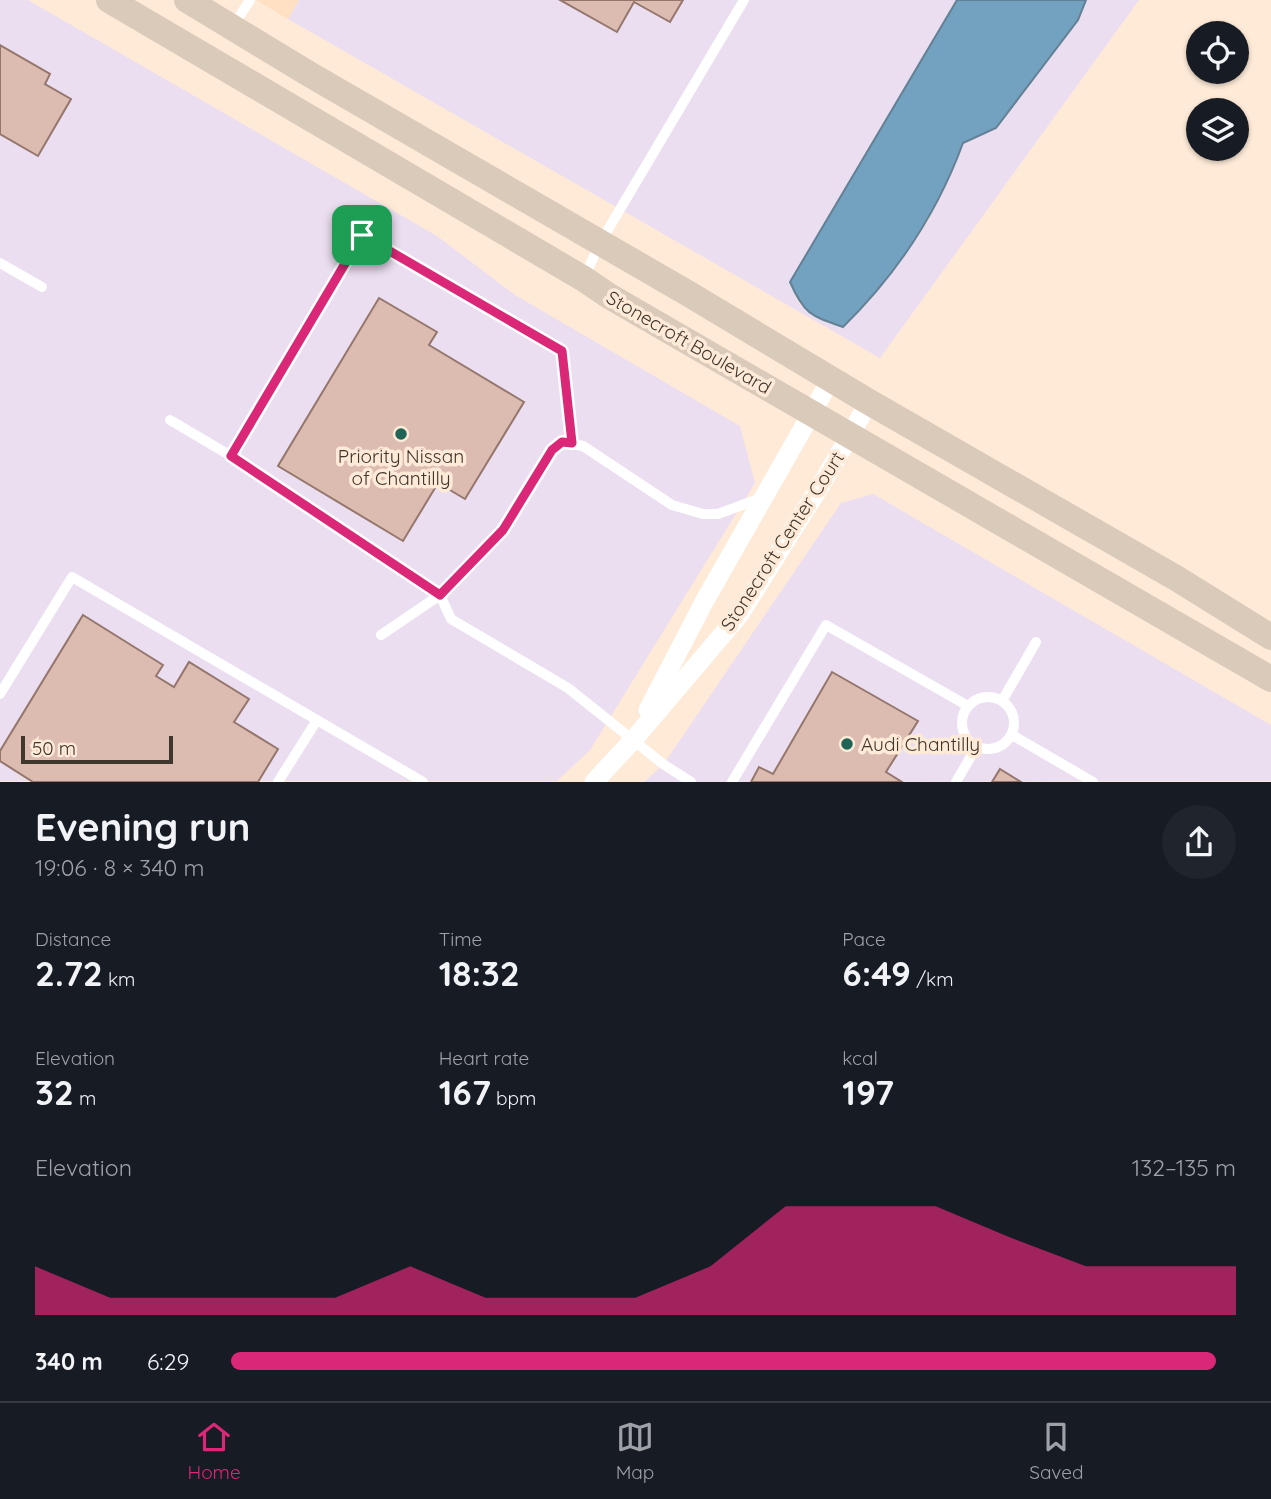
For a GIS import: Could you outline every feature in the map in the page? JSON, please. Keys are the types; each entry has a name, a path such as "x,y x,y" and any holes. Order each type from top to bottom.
{"main road":[{"name":"Stonecroft Boulevard","path":"110,0 609,296 1271,679"},
{"name":"Stonecroft Boulevard","path":"187,0 869,402 1176,578 1271,637"}],"street":[{"name":"Stonecroft Center Court","path":"634,739 704,602 831,379"},
{"name":"Stonecroft Center Court","path":"594,782 740,614 869,402"}],"lane":[{"path":"232,27 250,0"},
{"path":"583,279 600,243 744,0"},
{"path":"231,456 362,235 562,351 572,443"},
{"path":"0,263 42,287"},
{"path":"170,419 231,456 440,595 451,619 568,688 663,764 691,782"},
{"path":"381,635 440,595 503,530 552,450 562,442 583,446 672,505 703,514 718,514 766,497"},
{"path":"0,694 72,577 423,782"},
{"path":"732,782 826,625 968,706"},
{"path":"1002,701 1036,642"},
{"path":"988,697 1002,701 1012,712 1015,724 1012,735 999,747 989,749 976,746 963,730 963,715 968,706 979,698 988,697"},
{"path":"278,782 317,720"},
{"path":"1012,735 1093,782"},
{"path":"956,782 976,746"}],"shaded area":[{"path":"0,0 28,0 437,236 515,295 740,426 755,483 590,750 557,781 0,781"},
{"path":"256,0 299,0 288,19"},
{"path":"299,0 957,0 790,282 799,303 814,317 843,327 894,271 927,223 963,143 996,128 1078,20 1086,0 1139,0 880,358 288,19"},
{"path":"873,494 1271,725 1271,781 644,782 663,765 841,503"}],"water":[{"path":"957,0 1086,0 1078,20 996,128 963,143 928,218 914,242 881,286 843,327 823,320 804,307 790,282"}],"building":[{"path":"560,0 683,0 670,22 634,2 617,32"},
{"path":"0,45 50,74 45,84 71,99 38,156 0,134"},
{"name":"Priority Nissan of Chantilly","path":"379,298 437,332 429,345 524,402 465,499 438,483 403,541 278,466"},
{"path":"83,615 163,665 156,676 174,687 189,662 249,699 234,722 278,749 258,782 33,782 0,761 0,751"},
{"name":"Audi Chantilly","path":"832,672 918,721 886,772 902,782 751,782 759,767 773,774"},
{"path":"1000,769 1021,782 992,782"}],"place":[{"name":"Priority Nissan of Chantilly","path":"401,434"},
{"name":"Audi Chantilly","path":"847,744"}],"route":[{"path":"362,235 562,351 572,443 562,442 552,450 503,530 440,595 231,456 362,235"}]}
